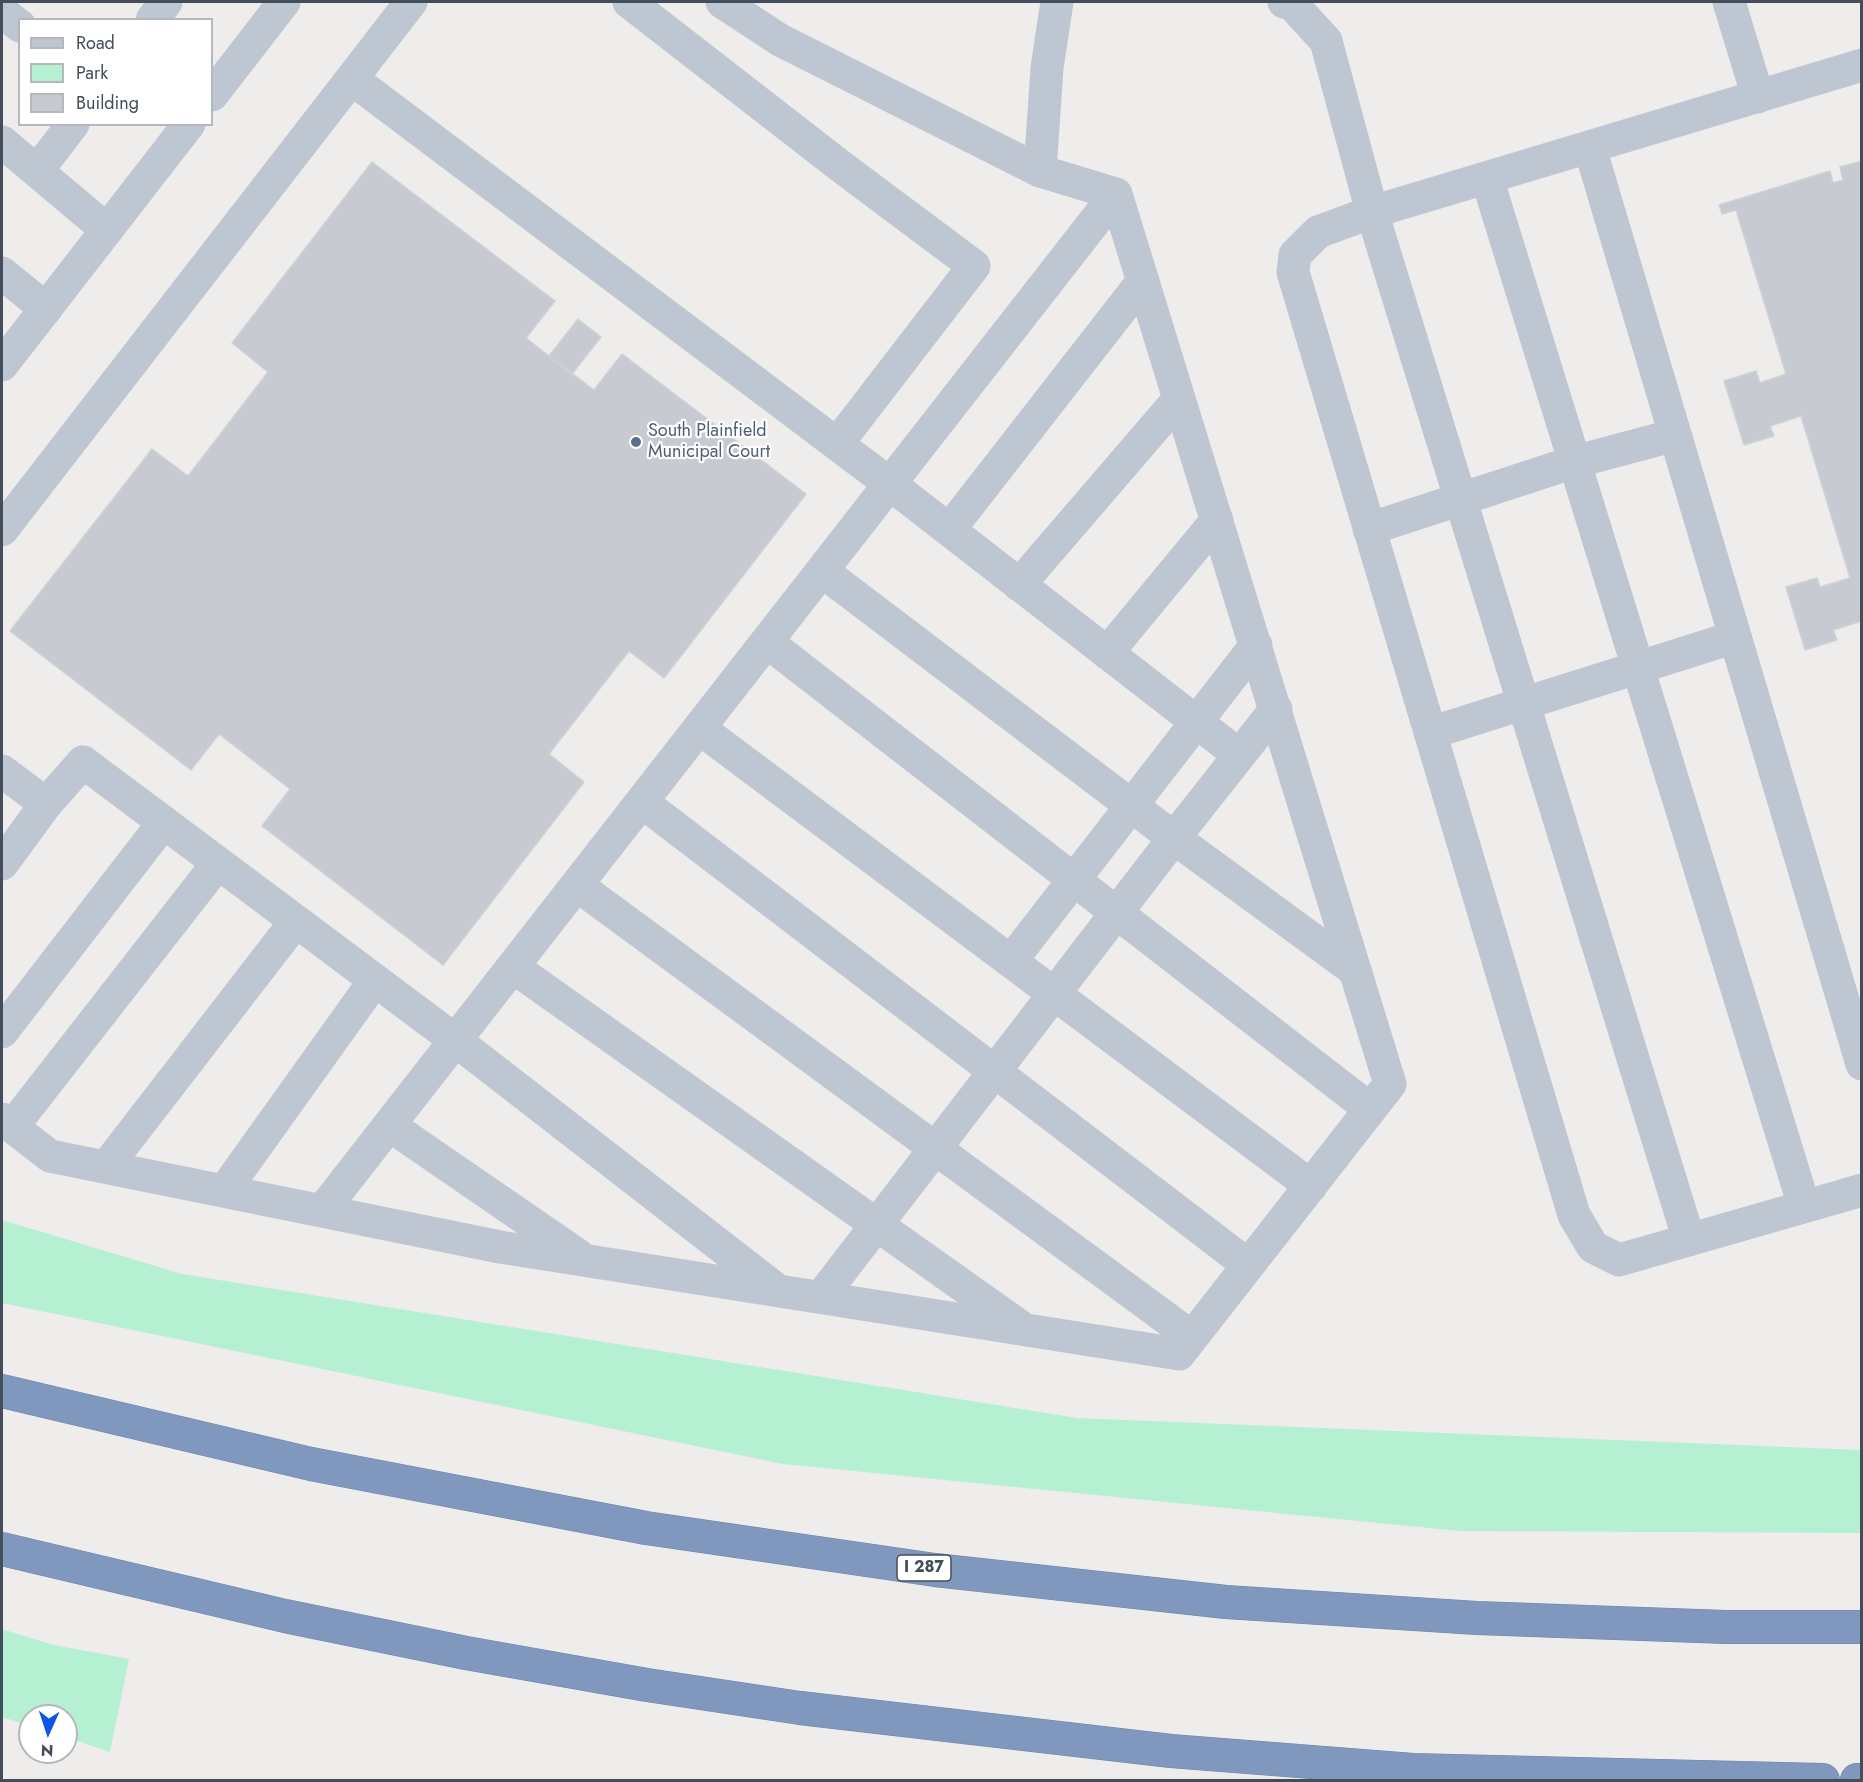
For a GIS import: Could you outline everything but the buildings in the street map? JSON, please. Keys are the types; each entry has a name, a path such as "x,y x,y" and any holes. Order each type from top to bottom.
{"highway":[{"name":"I 287","path":"2,1391 334,1469 646,1528 935,1570 1226,1602 1477,1618 1726,1627 1862,1627"},
{"path":"2,1549 285,1616 466,1653 647,1685 871,1717 1171,1750 1413,1770 1823,1780"},
{"path":"1857,1780 1862,1780"}],"lane":[{"path":"213,94 284,2"},
{"path":"2,530 411,2"},
{"path":"629,2 839,165 975,266 837,444"},
{"path":"722,2 780,40 1040,171 1116,194"},
{"path":"1040,171 1047,68 1057,2"},
{"path":"1284,2 1292,4 1326,40 1372,212 1689,1240"},
{"path":"1729,2 1758,97"},
{"path":"2,12 18,24"},
{"path":"1862,65 1372,212 1318,232 1295,255 1293,272 1574,1215 1593,1247 1620,1260 1862,1190"},
{"path":"352,79 890,484 1239,755"},
{"path":"37,171 71,126"},
{"path":"2,365 187,126"},
{"path":"2,142 107,230"},
{"path":"1590,148 1862,1064"},
{"path":"1487,178 1804,1206"},
{"path":"218,863 7,1123 50,1156 500,1247 1179,1354 1390,1084 1116,194"},
{"path":"322,1211 1116,194"},
{"path":"2,273 46,309"},
{"path":"949,530 1143,281"},
{"path":"1019,585 1179,399"},
{"path":"1369,529 1574,462 1675,435"},
{"path":"1107,653 1217,520"},
{"path":"822,571 1131,806 1353,969"},
{"path":"1430,733 1735,637"},
{"path":"767,642 1370,1109"},
{"path":"1011,961 1256,645"},
{"path":"821,1297 1276,709"},
{"path":"699,728 1311,1186"},
{"path":"2,864 46,804 83,762 455,1040 778,1290"},
{"path":"2,771 46,804"},
{"path":"642,802 1248,1265"},
{"path":"2,1032 164,822"},
{"path":"578,886 1192,1337"},
{"path":"106,1167 296,921"},
{"path":"513,967 1026,1330"},
{"path":"224,1191 375,980"},
{"path":"389,1125 585,1260"}],"green space":[{"path":"2,1220 182,1274 1077,1418 1861,1450 1861,1533 1459,1531 783,1464 2,1303"},
{"path":"2,1629 54,1645 129,1659 110,1752 78,1741 78,1704 18,1704 18,1722 2,1717"}],"place":[{"name":"South Plainfield Municipal Court","path":"636,442"}]}
